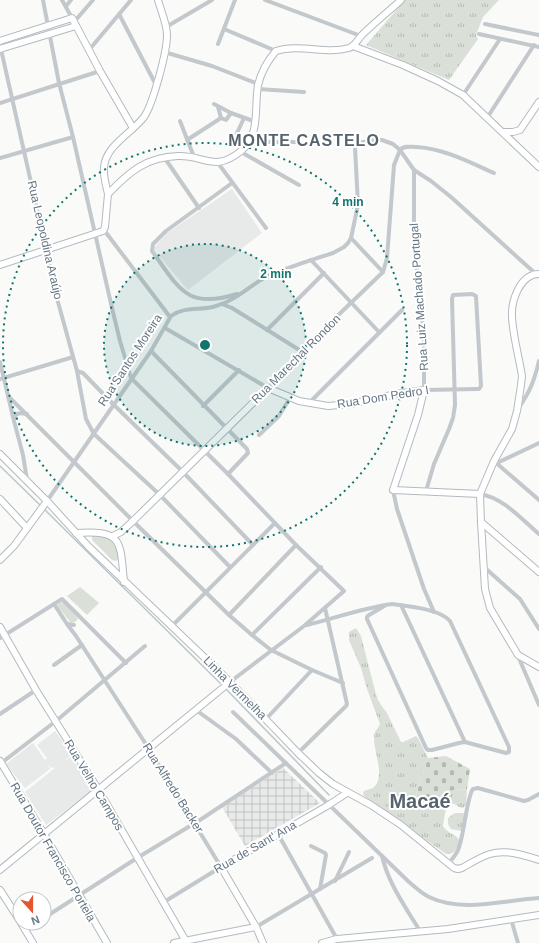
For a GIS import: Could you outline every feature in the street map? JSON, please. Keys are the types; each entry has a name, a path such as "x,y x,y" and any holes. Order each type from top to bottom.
{"main road":[{"path":"0,265 104,230 108,194 104,172 106,161 112,149 147,113 164,52 167,36 166,27 158,0"},
{"path":"108,194 122,179 140,165 164,157 194,157 205,161 218,163 241,152 250,142 256,122 258,87 264,69 276,51 291,47 335,50 353,46 361,36 400,0"},
{"path":"0,41 48,26 74,22"},
{"path":"0,48 49,35 74,22"},
{"path":"74,22 133,128"},
{"path":"353,46 424,74 463,95 539,167"},
{"path":"503,132 520,130 539,102"},
{"path":"538,275 529,276 524,280 520,286 512,308 512,319 522,376 517,411 512,429 480,494 486,590 490,608 518,655 539,667"},
{"name":"Rua Dom Pedro I","path":"268,388 290,398 309,404 328,406 424,390"},
{"name":"Rua Marechal Rondon","path":"115,539 268,388"},
{"name":"Rua Luiz Machado Portugal","path":"393,490 418,415 424,390"},
{"name":"Linha Vermelha","path":"0,454 27,480 43,505 76,533 124,582 230,682 298,753 332,784 371,805 401,825 448,863"},
{"path":"393,490 480,494"},
{"path":"0,499 28,528"},
{"path":"0,560 14,546 43,505"},
{"path":"481,522 539,572"},
{"path":"88,546 88,538 97,532"},
{"path":"76,533 97,532 106,534 115,539 122,554 124,582"},
{"path":"108,566 116,566 123,561"},
{"name":"Rua Velho Campos","path":"0,627 2,637 98,789 186,942"},
{"path":"0,870 230,682"},
{"name":"Rua Doutor Francisco Portela","path":"0,763 44,834 107,943"},
{"name":"Rua de Sant' Ana","path":"221,867 329,805 347,793"},
{"path":"448,863 454,868 462,868 486,855 504,852 529,856 539,860"},
{"name":"Rua Alfredo Backer","path":"221,867 256,927 263,943"},
{"path":"0,890 12,908"},
{"path":"322,943 337,939 448,929 539,915"},
{"path":"174,943 186,942 256,927"},
{"path":"26,931 33,943"}],"street":[{"path":"43,0 59,83 120,341 132,378 296,544 344,589 343,593 304,626 230,682"},
{"path":"62,0 74,22 93,0"},
{"path":"66,6 71,0"},
{"path":"89,50 131,0"},
{"path":"166,27 212,0"},
{"path":"218,44 235,0"},
{"path":"265,0 361,36"},
{"path":"119,14 156,85"},
{"path":"485,24 539,35"},
{"path":"224,29 276,51"},
{"path":"480,34 536,46 488,118"},
{"path":"463,95 500,38"},
{"name":"Rua Leopoldina Araújo","path":"0,48 46,250 77,371 86,419 94,434"},
{"path":"164,52 212,66 258,87 304,92"},
{"path":"0,103 100,71"},
{"path":"214,104 231,113 256,122"},
{"path":"218,107 221,118"},
{"path":"187,140 221,118 226,120 231,113"},
{"path":"235,137 244,118"},
{"path":"180,121 194,157"},
{"path":"0,158 73,137"},
{"path":"383,272 351,238 358,205 355,147 358,143 375,140 382,140 393,144 400,150 414,170 451,197 538,275"},
{"path":"250,142 296,142"},
{"path":"383,272 387,258 394,165 402,148 410,147 435,149 456,156 494,173"},
{"path":"241,152 299,185"},
{"path":"164,157 199,208"},
{"path":"218,163 266,228"},
{"name":"Rua Luiz Machado Portugal","path":"414,170 414,220 418,289 424,335 424,390"},
{"path":"232,183 166,231 153,244 152,251 178,288 195,298 203,300 223,298 243,292"},
{"path":"104,230 170,317"},
{"name":"Rua Santos Moreira","path":"43,505 75,462 113,404 151,351 170,317 180,311 213,307 222,304 265,278 339,250 348,243 351,238"},
{"path":"311,260 379,332"},
{"name":"Rua Marechal Rondon","path":"268,388 301,351 383,272"},
{"path":"266,330 324,273"},
{"name":"Rua Dom Pedro I","path":"424,390 480,389 476,296 472,294 453,295 452,299 455,389"},
{"path":"222,304 232,308 301,351"},
{"path":"309,404 402,310"},
{"path":"165,328 268,388"},
{"path":"151,351 248,451 248,453 228,474"},
{"path":"2,378 73,356"},
{"path":"517,411 530,389 539,361"},
{"path":"0,362 2,378 26,465 27,480"},
{"path":"203,406 239,370"},
{"path":"77,371 83,373 183,472 253,545"},
{"path":"426,491 434,464 453,418 455,389"},
{"path":"8,396 133,521 229,615 252,635 271,650 343,683"},
{"path":"259,435 279,416 290,398"},
{"path":"14,422 14,417 18,413 27,414"},
{"path":"94,434 160,495 230,567"},
{"path":"539,442 496,462 539,500"},
{"path":"16,470 20,470 26,465"},
{"path":"393,490 397,509 421,582 434,612"},
{"path":"480,494 501,501 539,534"},
{"path":"172,626 275,523"},
{"path":"229,615 296,544"},
{"path":"252,635 321,567"},
{"path":"484,567 520,599 539,629"},
{"path":"2,637 62,599 126,663"},
{"name":"Rua Alfredo Backer","path":"54,604 149,749 221,867"},
{"path":"304,626 361,610 386,605 401,605 445,615 450,621 510,750 506,754 465,742 432,750 428,750 426,748 366,619 369,615 386,605"},
{"path":"401,605 465,742"},
{"path":"298,753 346,706 347,701 325,608"},
{"path":"66,624 74,625 82,619"},
{"name":"Rua Alfredo Backer","path":"74,625 76,636"},
{"path":"54,665 82,645"},
{"path":"0,763 56,721 145,646"},
{"path":"518,655 539,705"},
{"path":"266,719 312,670"},
{"path":"0,714 36,690"},
{"path":"196,710 236,739 272,773"},
{"path":"233,712 418,890 429,897 442,901 469,905 539,898"},
{"path":"52,913 195,823 286,763"},
{"path":"448,863 458,850 464,835 469,795 473,789 478,788 524,801 539,794"},
{"path":"278,834 337,939"},
{"path":"311,846 325,853 326,855 320,889"},
{"path":"334,881 349,852"},
{"path":"382,856 386,870 392,882 420,931"},
{"path":"256,927 372,858"},
{"name":"Rua de Sant' Ana","path":"164,902 221,867"},
{"path":"511,919 518,943"}],"shaded area":[{"path":"232,189 262,233 188,290 153,249 167,233"},
{"path":"55,731 72,754 63,762 72,756 94,789 46,825 25,792 55,768 51,768 47,764 50,769 25,788 6,764 33,743 45,760 47,758 37,745"},
{"path":"283,768 320,803 245,846 222,807"}],"green space":[{"path":"405,0 499,0 483,17 476,35 478,39 449,80 366,45"},
{"path":"94,533 113,538 121,557 116,561 112,560 92,540 92,535"},
{"path":"80,587 99,603 87,615 67,596"},
{"path":"61,602 64,603 77,617 78,619 75,622 71,623 58,607 58,604"},
{"path":"356,628 361,636 377,698 387,713 401,742 416,736 428,758 415,798 430,803 430,806 445,803 444,791 467,789 466,805 463,808 454,804 448,805 445,813 443,826 460,841 452,853 446,854 364,796 364,791 373,788 377,783 379,776 374,738 375,732 380,724 361,668 349,640 349,632"},
{"path":"446,756 470,769 467,789 444,791 445,803 443,806 430,806 430,803 421,803 415,798 428,758"},
{"path":"455,813 465,813 462,831 451,829 448,824 448,818"}],"waterway":[{"path":"0,466 41,506"},
{"path":"44,509 220,683"},
{"path":"226,689 329,795"}],"district":[{"name":"MONTE CASTELO","path":"304,140"},
{"name":"Macaé","path":"420,801"}]}
